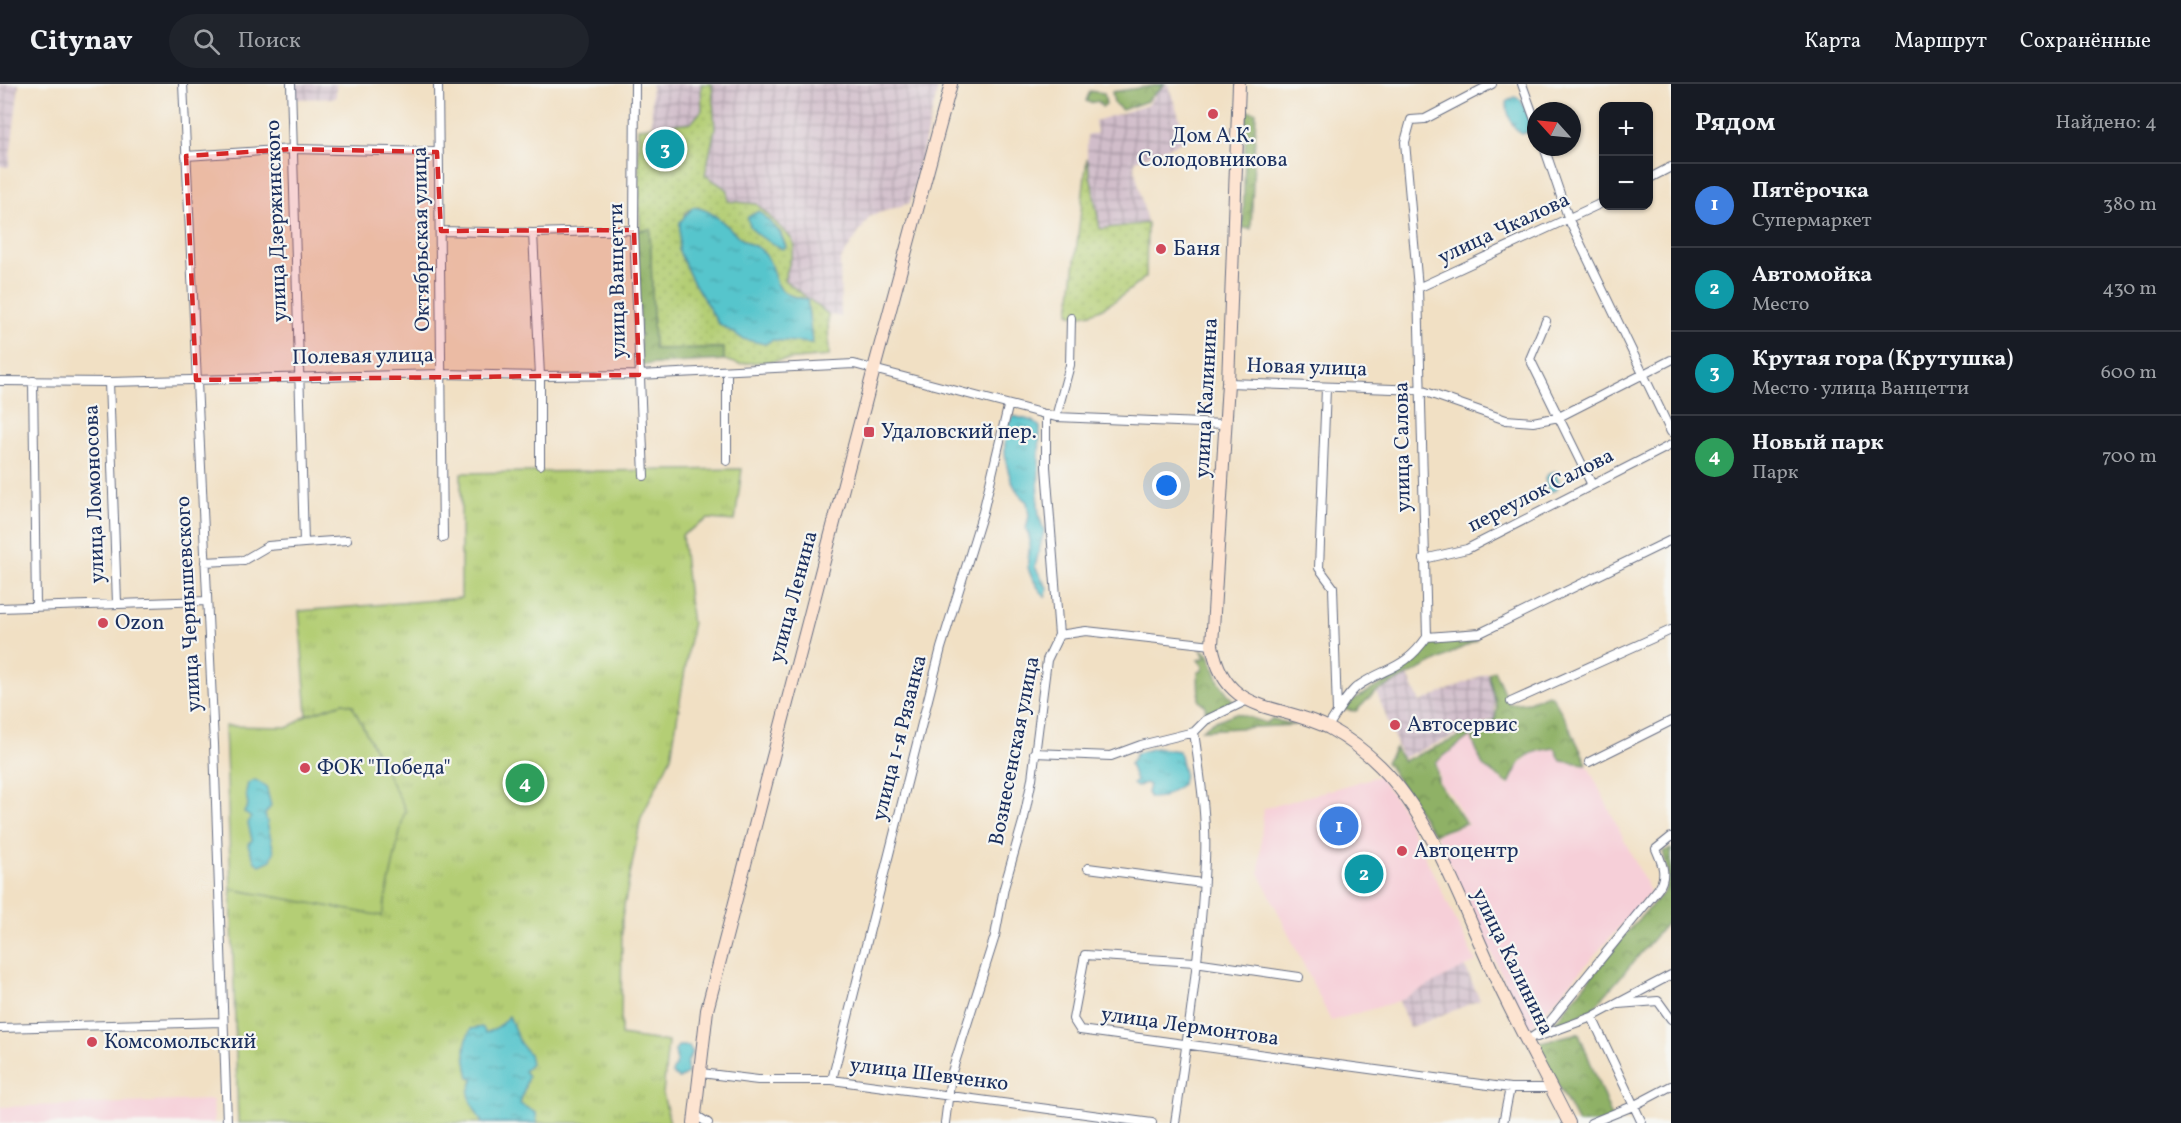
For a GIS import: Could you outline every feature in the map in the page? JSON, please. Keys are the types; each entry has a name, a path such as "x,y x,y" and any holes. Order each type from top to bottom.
{"main road":[{"name":"улица Ленина","path":"696,1120 707,1010 873,369 951,84"},
{"name":"улица Калинина","path":"1239,84 1228,383 1212,645 1221,678 1232,690 1248,700 1327,728 1362,749 1380,766 1420,816 1503,993 1569,1123"}],"street":[{"name":"улица Чернышевского","path":"183,84 207,601 227,1123"},
{"name":"улица Дзержинского","path":"291,84 304,543"},
{"name":"Октябрьская улица","path":"438,84 443,538"},
{"name":"улица Ванцетти","path":"635,84 634,230 644,476"},
{"name":"улица Салова","path":"1427,637 1418,288 1405,142 1411,120 1425,118 1492,84"},
{"path":"1522,84 1528,102"},
{"path":"186,156 292,149 438,152"},
{"path":"1547,156 1569,220 1671,432"},
{"path":"1653,176 1671,167"},
{"name":"улица Чкалова","path":"1418,288 1599,205"},
{"path":"441,231 533,233 634,230"},
{"path":"533,233 540,376 540,465"},
{"path":"1056,417 1070,365 1071,318"},
{"path":"1546,321 1530,358 1592,485"},
{"name":"Новая улица","path":"1228,383 1420,390 1506,420 1533,422 1559,417 1671,360"},
{"name":"Полевая улица","path":"0,381 109,382 442,374 639,375 854,364 1008,407 1056,417 1225,424"},
{"path":"726,461 727,372"},
{"path":"33,381 36,606"},
{"name":"улица Ломоносова","path":"109,382 117,603"},
{"path":"1326,388 1318,568 1333,587 1337,712"},
{"name":"улица 1-я Рязанка","path":"832,1080 941,648 983,512 1008,407"},
{"name":"Вознесенская улица","path":"945,1123 951,1074 995,936 1004,888 1024,818 1047,660 1059,635 1046,467 1046,414"},
{"name":"переулок Салова","path":"1424,559 1467,549 1671,445"},
{"path":"205,562 244,560 267,546 347,540"},
{"path":"1327,728 1357,687 1400,666 1416,653 1427,637 1480,633 1671,540"},
{"path":"0,608 207,601"},
{"path":"1511,702 1671,630"},
{"path":"1059,635 1086,631 1212,645"},
{"path":"1034,753 1111,756 1141,745 1194,732 1206,720 1248,700"},
{"path":"1589,762 1671,722"},
{"path":"1175,1123 1187,1044 1205,859 1203,802 1194,732"},
{"path":"1528,1040 1543,1030 1663,882 1664,868 1656,849 1671,837"},
{"path":"1088,868 1202,883"},
{"name":"улица Лермонтова","path":"1299,977 1195,962 1085,955 1073,1019 1080,1030 1510,1088 1552,1088"},
{"path":"1528,1040 1592,1017 1671,975"},
{"path":"1614,1005 1658,1001 1671,1019"},
{"path":"1592,1017 1642,1123"},
{"path":"0,1028 222,1022"},
{"name":"улица Шевченко","path":"701,1073 758,1080 832,1080 1152,1123"},
{"path":"1591,1123 1633,1106 1671,1086"},
{"path":"1503,1123 1510,1088"},
{"path":"696,1120 708,1123"}],"highlighted area":[{"path":"292,149 437,152 441,231 634,230 639,375 196,380 186,156"}],"shaded area":[{"path":"0,84 19,84 9,167 0,166"},
{"path":"295,84 336,84 336,98 295,99"},
{"path":"651,84 701,84 702,110 692,122 652,126"},
{"path":"712,84 939,84 910,203 870,216 840,261 841,317 828,314 784,280 795,246 791,238 757,204 728,201 705,175 715,129"},
{"path":"1168,84 1187,140 1136,160 1134,165 1147,223 1100,229 1087,158 1087,136 1097,133 1095,121 1148,105 1159,89"},
{"path":"1487,673 1494,691 1495,719 1402,758 1377,693 1408,676 1420,702"},
{"path":"1495,719 1471,737 1483,767 1509,786 1518,767 1532,753 1554,749 1561,762 1588,766 1650,892 1528,1031 1436,835 1468,824 1452,796 1440,783 1437,761"},
{"path":"1379,776 1400,805 1476,962 1399,1001 1331,1021 1259,873 1263,809"},
{"path":"1465,967 1480,1000 1409,1028 1399,1001"},
{"path":"213,1100 214,1123 0,1123 0,1107"}],"green space":[{"path":"701,84 712,84 715,129 705,175 728,190 728,201 757,204 791,238 795,246 784,280 828,314 829,356 738,364 724,360 723,348 654,349 650,230 640,230 638,128 692,122 702,110","holes":["693,207 709,212 740,238 760,249 767,257 779,287 793,297 807,299 812,343 772,340 731,330 718,323 691,278 679,251 685,213","759,211 780,232 786,247 777,246"]},
{"path":"1165,84 1147,101 1122,110 1114,103 1112,92"},
{"path":"1090,91 1104,93 1106,104 1102,107 1098,101 1090,103 1086,101"},
{"path":"1246,111 1256,112 1251,229 1243,228"},
{"path":"1087,158 1100,229 1147,223 1146,277 1110,304 1088,314 1078,315 1069,313"},
{"path":"650,229 654,349 724,348 724,360 641,365 637,231"},
{"path":"742,469 735,521 708,519 682,535 692,626 671,757 641,818 622,917 621,1035 668,1042 663,1094 670,1123 238,1123 231,889 382,915 343,703 307,715 299,611 461,598 461,473"},
{"path":"1473,636 1477,640 1374,693 1356,711 1344,710 1353,700 1401,673 1405,665 1434,643 1440,640"},
{"path":"1201,649 1209,655 1219,682 1233,701 1206,717 1205,705 1199,701 1198,672 1202,671 1203,666 1198,660 1205,658"},
{"path":"1494,670 1509,704 1529,702 1548,694 1552,696 1587,764 1561,761 1555,748 1537,751 1521,761 1509,784 1483,766 1471,736 1495,719 1497,708 1488,674"},
{"name":"ФОК \"Победа\"","path":"343,703 352,705 405,809 382,916 231,889 225,726 289,727 307,715"},
{"path":"1236,713 1266,723 1272,719 1295,725 1202,730 1213,722"},
{"path":"1471,732 1474,733 1436,762 1438,782 1466,823 1434,834 1386,762 1395,748 1403,761"},
{"path":"1671,849 1671,918 1593,1009 1548,1031 1626,933 1665,891 1668,874 1663,851"},
{"path":"1579,1033 1614,1123 1578,1123 1536,1043"}],"water":[{"path":"1514,97 1520,99 1527,112 1527,133 1522,134 1515,128 1506,102"},
{"path":"693,207 716,216 740,238 760,249 767,256 775,280 784,292 807,299 812,343 772,340 765,344 743,339 718,323 691,278 679,251 680,222"},
{"path":"759,211 780,233 786,247 783,249 756,233 752,228 748,217"},
{"path":"1013,416 1033,421 1040,427 1038,502 1039,516 1044,531 1035,567 1048,589 1045,597 1028,567 1030,539 1026,529 1029,516 1027,502 1014,485 1006,461 1005,436"},
{"path":"1555,471 1560,484 1556,490 1549,492 1545,479 1547,475"},
{"path":"1155,748 1179,751 1184,773 1182,784 1163,797 1150,798 1147,793 1149,785 1145,783 1137,787 1133,784 1136,781 1130,764 1137,753"},
{"path":"255,780 266,786 271,806 265,814 274,852 271,860 260,865 255,862 248,845 252,840 248,823 251,818 244,812 248,806 246,792 248,783"},
{"path":"509,1016 520,1043 529,1054 531,1063 524,1071 528,1076 520,1104 536,1113 537,1123 482,1123 470,1100 469,1092 474,1078 469,1077 466,1058 465,1046 468,1035 471,1029 482,1027 486,1033 498,1027"},
{"path":"678,1046 689,1046 692,1052 687,1063 687,1074 679,1079 672,1073 677,1062 675,1051"}],"place":[{"name":"Дом А.К. Солодовникова","path":"1213,114"},
{"name":"Крутая гора (Крутушка)","path":"665,149"},
{"name":"Баня","path":"1161,249"},
{"name":"Удаловский пер.","path":"869,432"},
{"name":"Ozon","path":"103,623"},
{"name":"Автосервис","path":"1395,725"},
{"name":"ФОК \"Победа\"","path":"305,768"},
{"name":"Новый парк","path":"525,783"},
{"name":"Пятёрочка","path":"1339,826"},
{"name":"Автоцентр","path":"1402,851"},
{"name":"Автомойка","path":"1364,874"},
{"name":"Комсомольский","path":"92,1042"}]}
